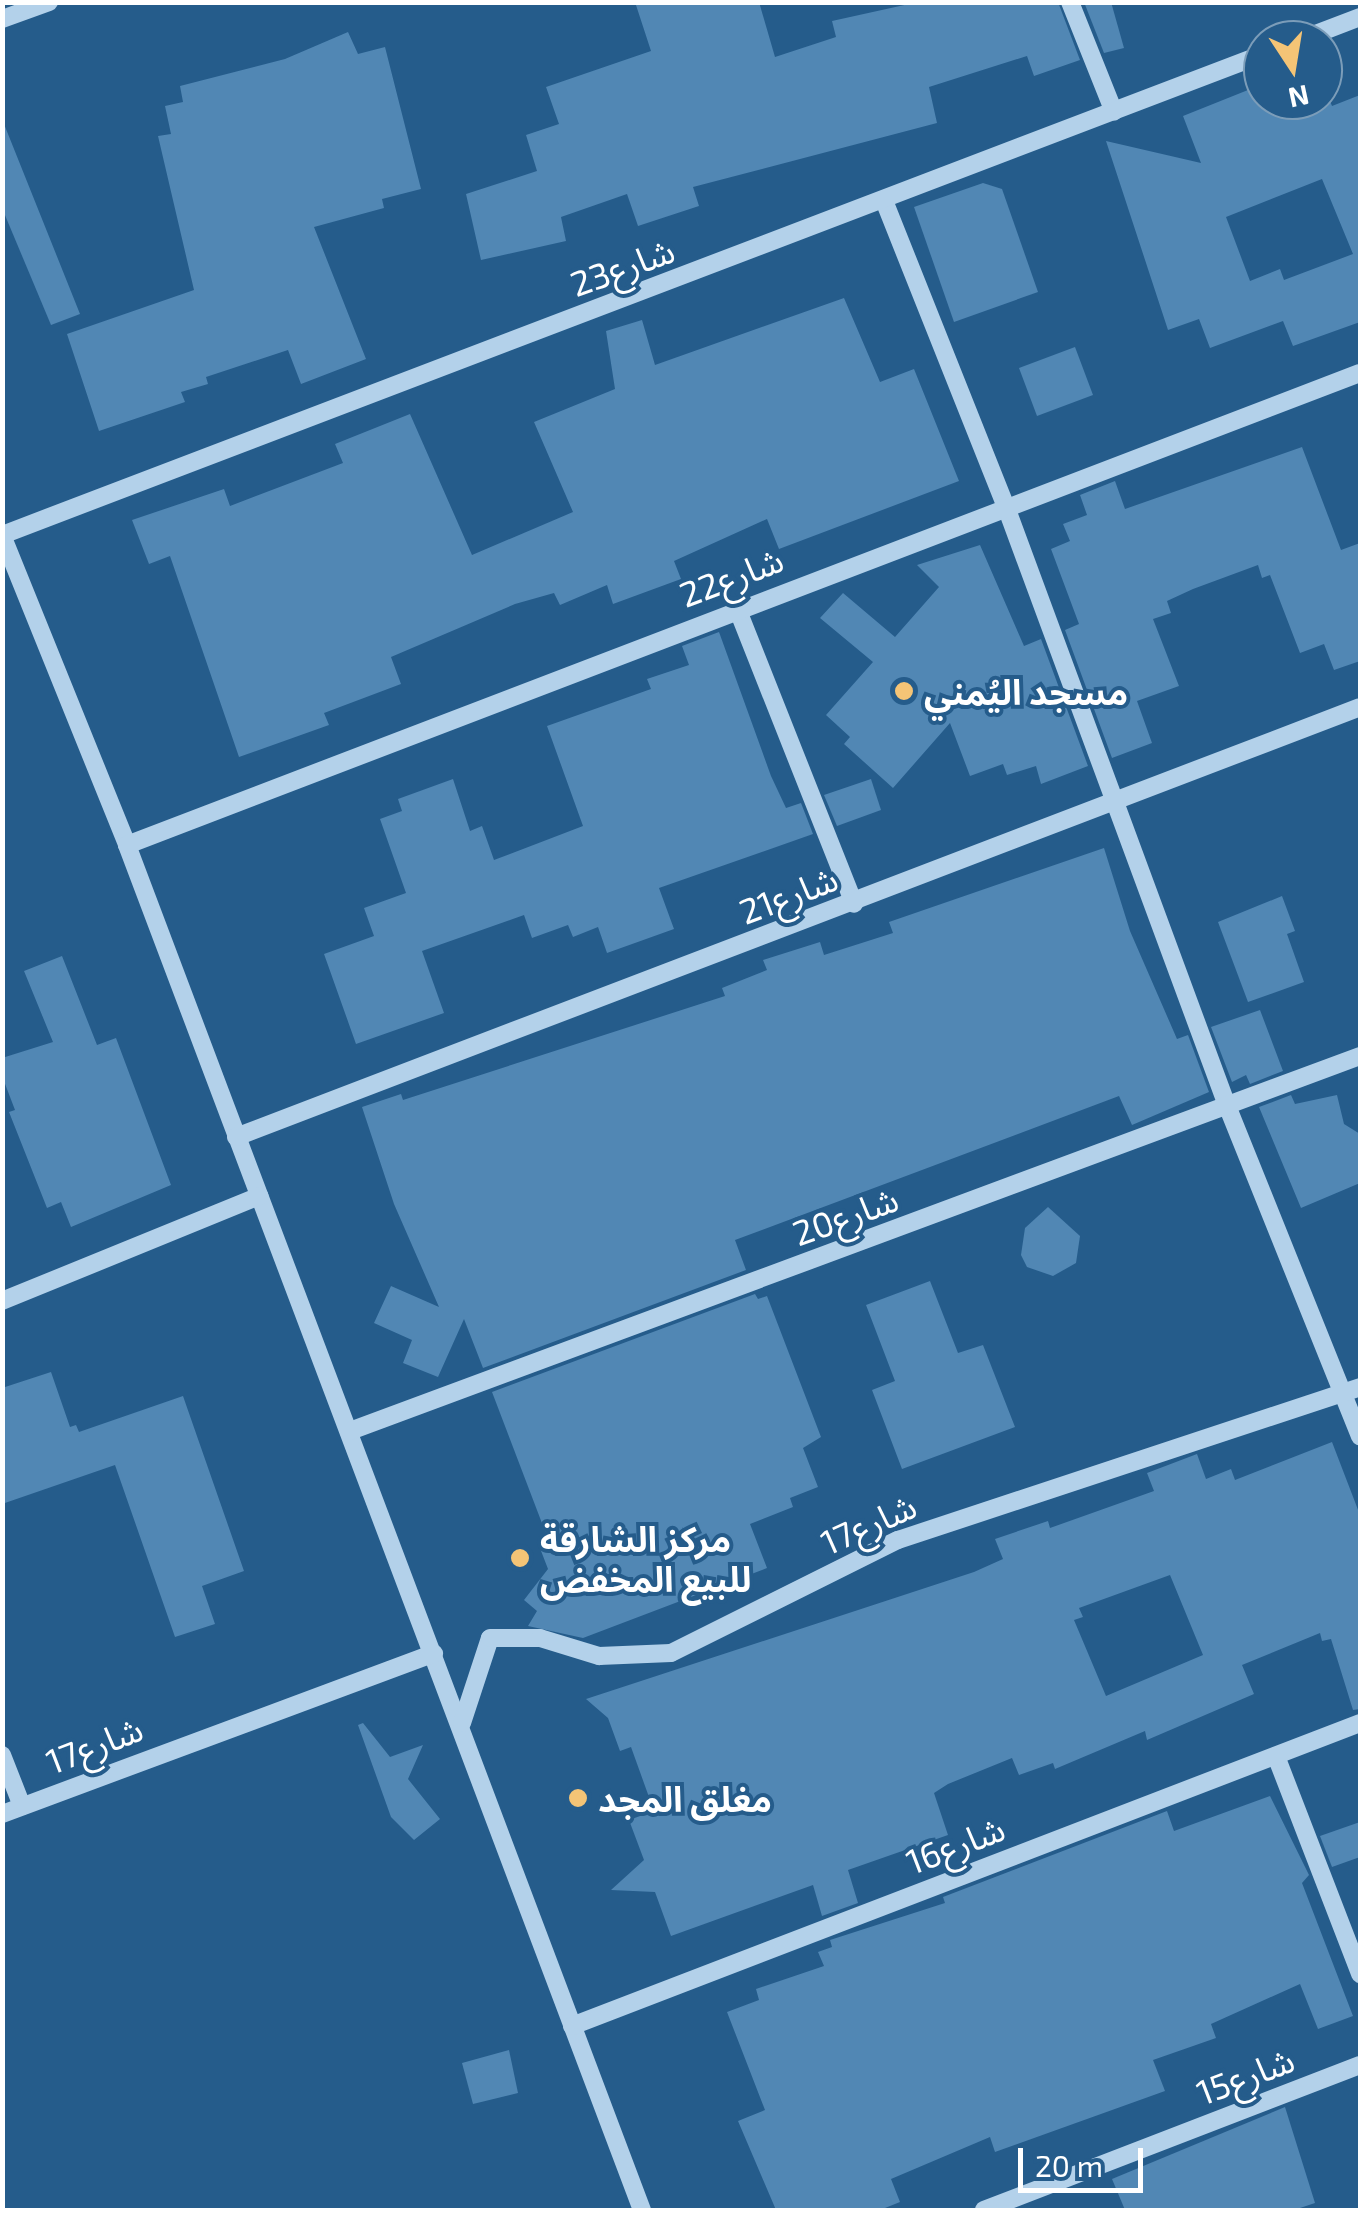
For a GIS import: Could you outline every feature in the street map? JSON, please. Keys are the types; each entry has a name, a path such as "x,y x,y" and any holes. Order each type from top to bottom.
{"street":[{"path":"2,19 49,2"},
{"path":"1070,2 1114,112"},
{"name":"شارع23","path":"3,535 885,203 1243,62"},
{"path":"885,203 1006,507 1228,1108 1352,1390 1360,1436"},
{"name":"شارع22","path":"127,844 1360,373"},
{"path":"3,535 127,844 462,1724 642,2210"},
{"path":"737,608 854,904"},
{"name":"شارع21","path":"236,1137 854,904 1113,799 1360,707"},
{"name":"شارع20","path":"350,1432 1360,1056"},
{"path":"2,1301 259,1196"},
{"name":"شارع17","path":"462,1724 490,1638 540,1638 599,1656 671,1653 898,1540 1352,1390"},
{"name":"شارع17","path":"2,1814 434,1653"},
{"name":"شارع16","path":"572,2026 1360,1723"},
{"path":"2,1756 22,1806"},
{"path":"1276,1756 1360,1974"},
{"name":"شارع15","path":"984,2210 1360,2065"}],"building":[{"path":"635,2 759,2 775,57 836,37 832,21 918,2 1058,2 1080,60 1034,76 1027,56 929,87 937,123 693,187 699,206 638,226 627,194 561,217 566,241 481,260 466,194 537,171 526,135 559,124 546,87 651,51"},
{"path":"1084,2 1111,2 1124,48 1104,53"},
{"path":"348,32 358,54 385,47 421,189 382,199 384,208 314,227 366,359 301,384 288,350 206,377 208,384 181,392 185,402 99,431 67,334 194,290 158,136 171,134 165,106 183,102 180,86 285,59"},
{"path":"1243,92 1243,120 1343,120 1343,102 1360,95 1360,322 1293,346 1283,321 1210,348 1199,319 1168,330 1106,141 1201,163 1183,116","holes":["1322,179 1353,254 1284,280 1280,269 1250,281 1226,217"]},
{"path":"4,124 80,314 51,325 2,208"},
{"path":"983,183 1002,189 1038,292 954,322 914,207"},
{"path":"844,298 880,382 914,369 959,481 779,549 767,519 674,561 681,579 613,604 607,585 560,605 554,593 515,604 391,657 401,684 324,713 329,725 239,757 170,556 149,564 132,520 224,489 230,506 343,463 335,444 410,414 472,555 573,512 534,422 615,389 606,331 642,320 655,365"},
{"path":"1075,347 1093,395 1037,416 1019,368"},
{"path":"1302,447 1341,550 1360,543 1360,661 1334,670 1324,644 1300,653 1270,575 1262,578 1258,565 1193,589 1167,601 1171,613 1153,619 1179,686 1137,701 1152,743 1112,758 1065,630 1079,624 1051,549 1070,541 1063,524 1087,515 1080,495 1115,481 1125,509"},
{"path":"980,545 1024,646 1041,639 1088,766 1041,784 1036,766 1007,775 1003,764 970,776 950,723 893,788 844,744 850,737 826,715 873,662 820,618 843,593 895,637 939,587 917,565"},
{"path":"719,632 771,776 786,808 801,803 813,834 659,888 674,929 607,953 598,927 573,937 568,925 532,938 524,915 422,951 444,1013 356,1044 324,954 374,936 364,908 406,893 380,819 402,811 398,799 453,779 470,831 482,826 494,860 583,826 547,726 651,689 647,679 689,665 682,646"},
{"path":"871,779 881,810 837,826 824,795"},
{"path":"1104,848 1130,931 1177,1039 1188,1035 1209,1092 1132,1125 1119,1096 735,1240 746,1270 483,1368 464,1319 438,1377 403,1363 412,1340 374,1323 391,1286 439,1307 394,1204 362,1107 401,1094 403,1100 725,996 722,988 767,970 763,960 820,942 824,955 893,933 889,922"},
{"path":"1282,896 1295,931 1287,934 1304,982 1248,1002 1218,922"},
{"path":"62,956 97,1045 116,1038 171,1185 71,1227 61,1202 47,1208 9,1112 15,1110 2,1076 2,1058 53,1042 24,971"},
{"path":"1260,1010 1283,1071 1250,1084 1246,1075 1232,1082 1211,1027"},
{"path":"1291,1095 1295,1104 1337,1095 1344,1124 1360,1134 1360,1183 1301,1208 1259,1107"},
{"path":"1048,1207 1080,1236 1076,1263 1053,1276 1027,1267 1021,1255 1025,1228"},
{"path":"930,1281 958,1353 983,1345 1015,1427 902,1469 872,1390 895,1381 866,1305"},
{"path":"755,1294 758,1299 767,1296 821,1437 803,1448 818,1487 790,1498 793,1507 750,1524 767,1568 583,1638 528,1626 537,1611 524,1600 548,1569 538,1543 548,1539 492,1392"},
{"path":"51,1372 70,1427 76,1425 79,1432 183,1396 244,1571 202,1586 215,1624 175,1637 115,1465 2,1504 2,1388"},
{"path":"1332,1442 1360,1515 1360,1709 1353,1710 1331,1639 1322,1641 1320,1633 1242,1665 1254,1694 1147,1740 1145,1731 1055,1769 1053,1763 1019,1775 1012,1758 948,1784 934,1793 948,1835 848,1870 858,1903 822,1916 813,1885 671,1936 655,1892 611,1890 644,1860 629,1820 654,1811 631,1747 620,1751 608,1718 586,1699 974,1572 1003,1559 995,1539 1048,1521 1050,1528 1154,1491 1147,1473 1197,1454 1206,1479 1231,1469 1235,1480","holes":["1170,1575 1203,1655 1106,1696 1074,1620 1083,1617 1079,1608"]},
{"path":"363,1723 390,1757 423,1745 408,1779 440,1819 414,1840 391,1817 358,1725"},
{"path":"1270,1796 1309,1875 1302,1883 1353,2016 1318,2029 1300,1984 1211,2024 1216,2038 1153,2060 1165,2091 995,2152 990,2137 891,2179 900,2202 880,2210 776,2210 738,2121 765,2110 727,2012 759,2000 756,1989 824,1966 818,1952 832,1947 830,1940 945,1903 943,1897 1167,1811 1174,1831"},
{"path":"1360,1822 1360,1857 1332,1867 1320,1836"},
{"path":"509,2050 518,2093 473,2104 462,2063"},
{"path":"1285,2107 1315,2203 1294,2210 1125,2210 1112,2179"}],"place":[{"name":"مسجد اليُمني","path":"904,691"},
{"name":"مركز الشارقة للبيع المخفض","path":"520,1558"},
{"name":"مغلق المجد","path":"578,1798"}]}
